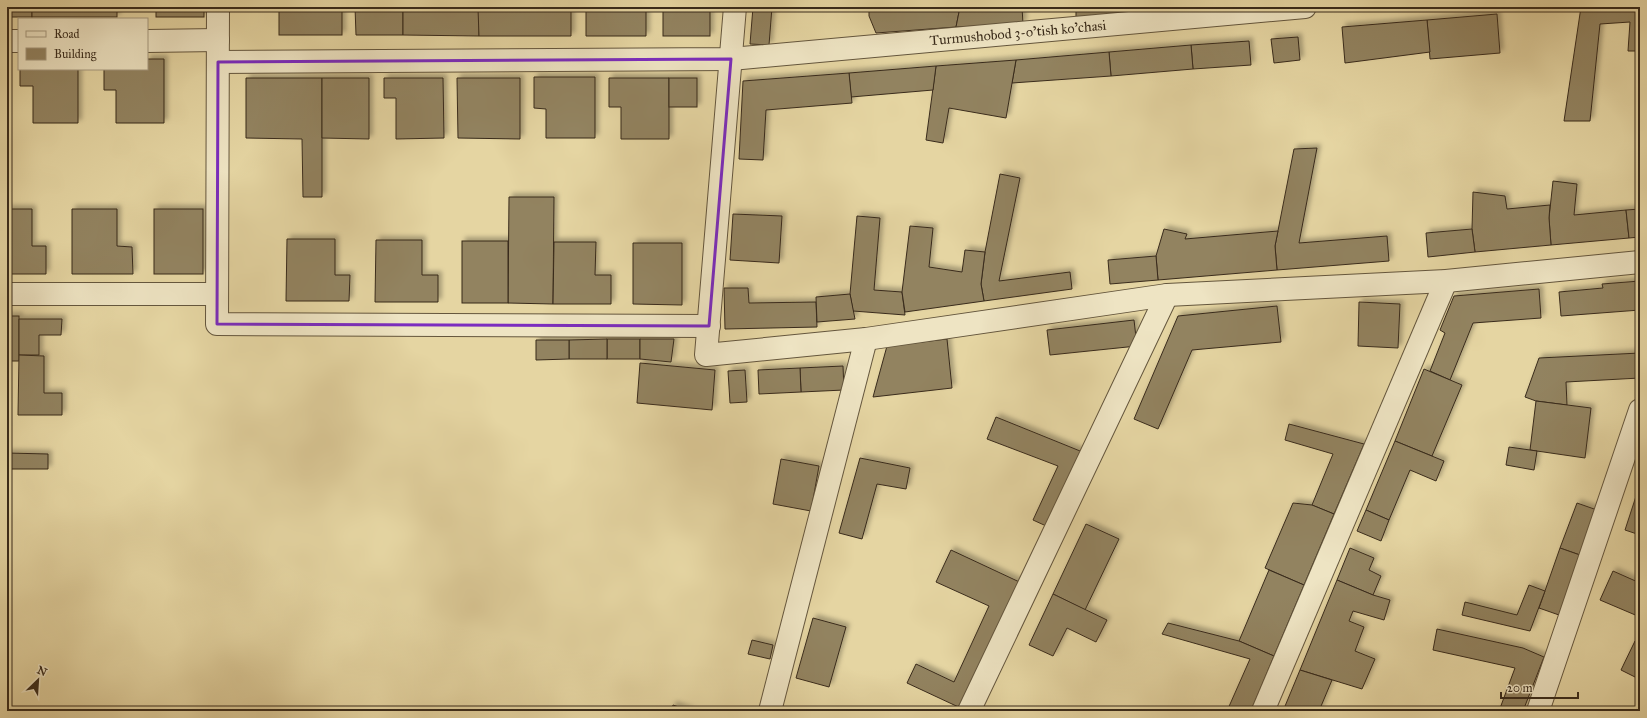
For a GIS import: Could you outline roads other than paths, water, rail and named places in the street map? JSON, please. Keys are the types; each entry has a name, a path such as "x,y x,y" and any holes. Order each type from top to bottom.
{"street":[{"path":"218,7 217,324 709,326"},
{"path":"735,7 706,354 866,338 1167,295 1446,280 1640,262"},
{"name":"Turmushobod 3-o'tish ko'chasi","path":"218,62 731,59 1305,7"},
{"path":"148,41 218,40"},
{"path":"7,41 18,41"},
{"path":"1263,711 1446,280"},
{"path":"7,294 217,294"},
{"path":"969,711 1167,295"},
{"path":"770,711 866,338"},
{"path":"1538,711 1640,410"}]}
